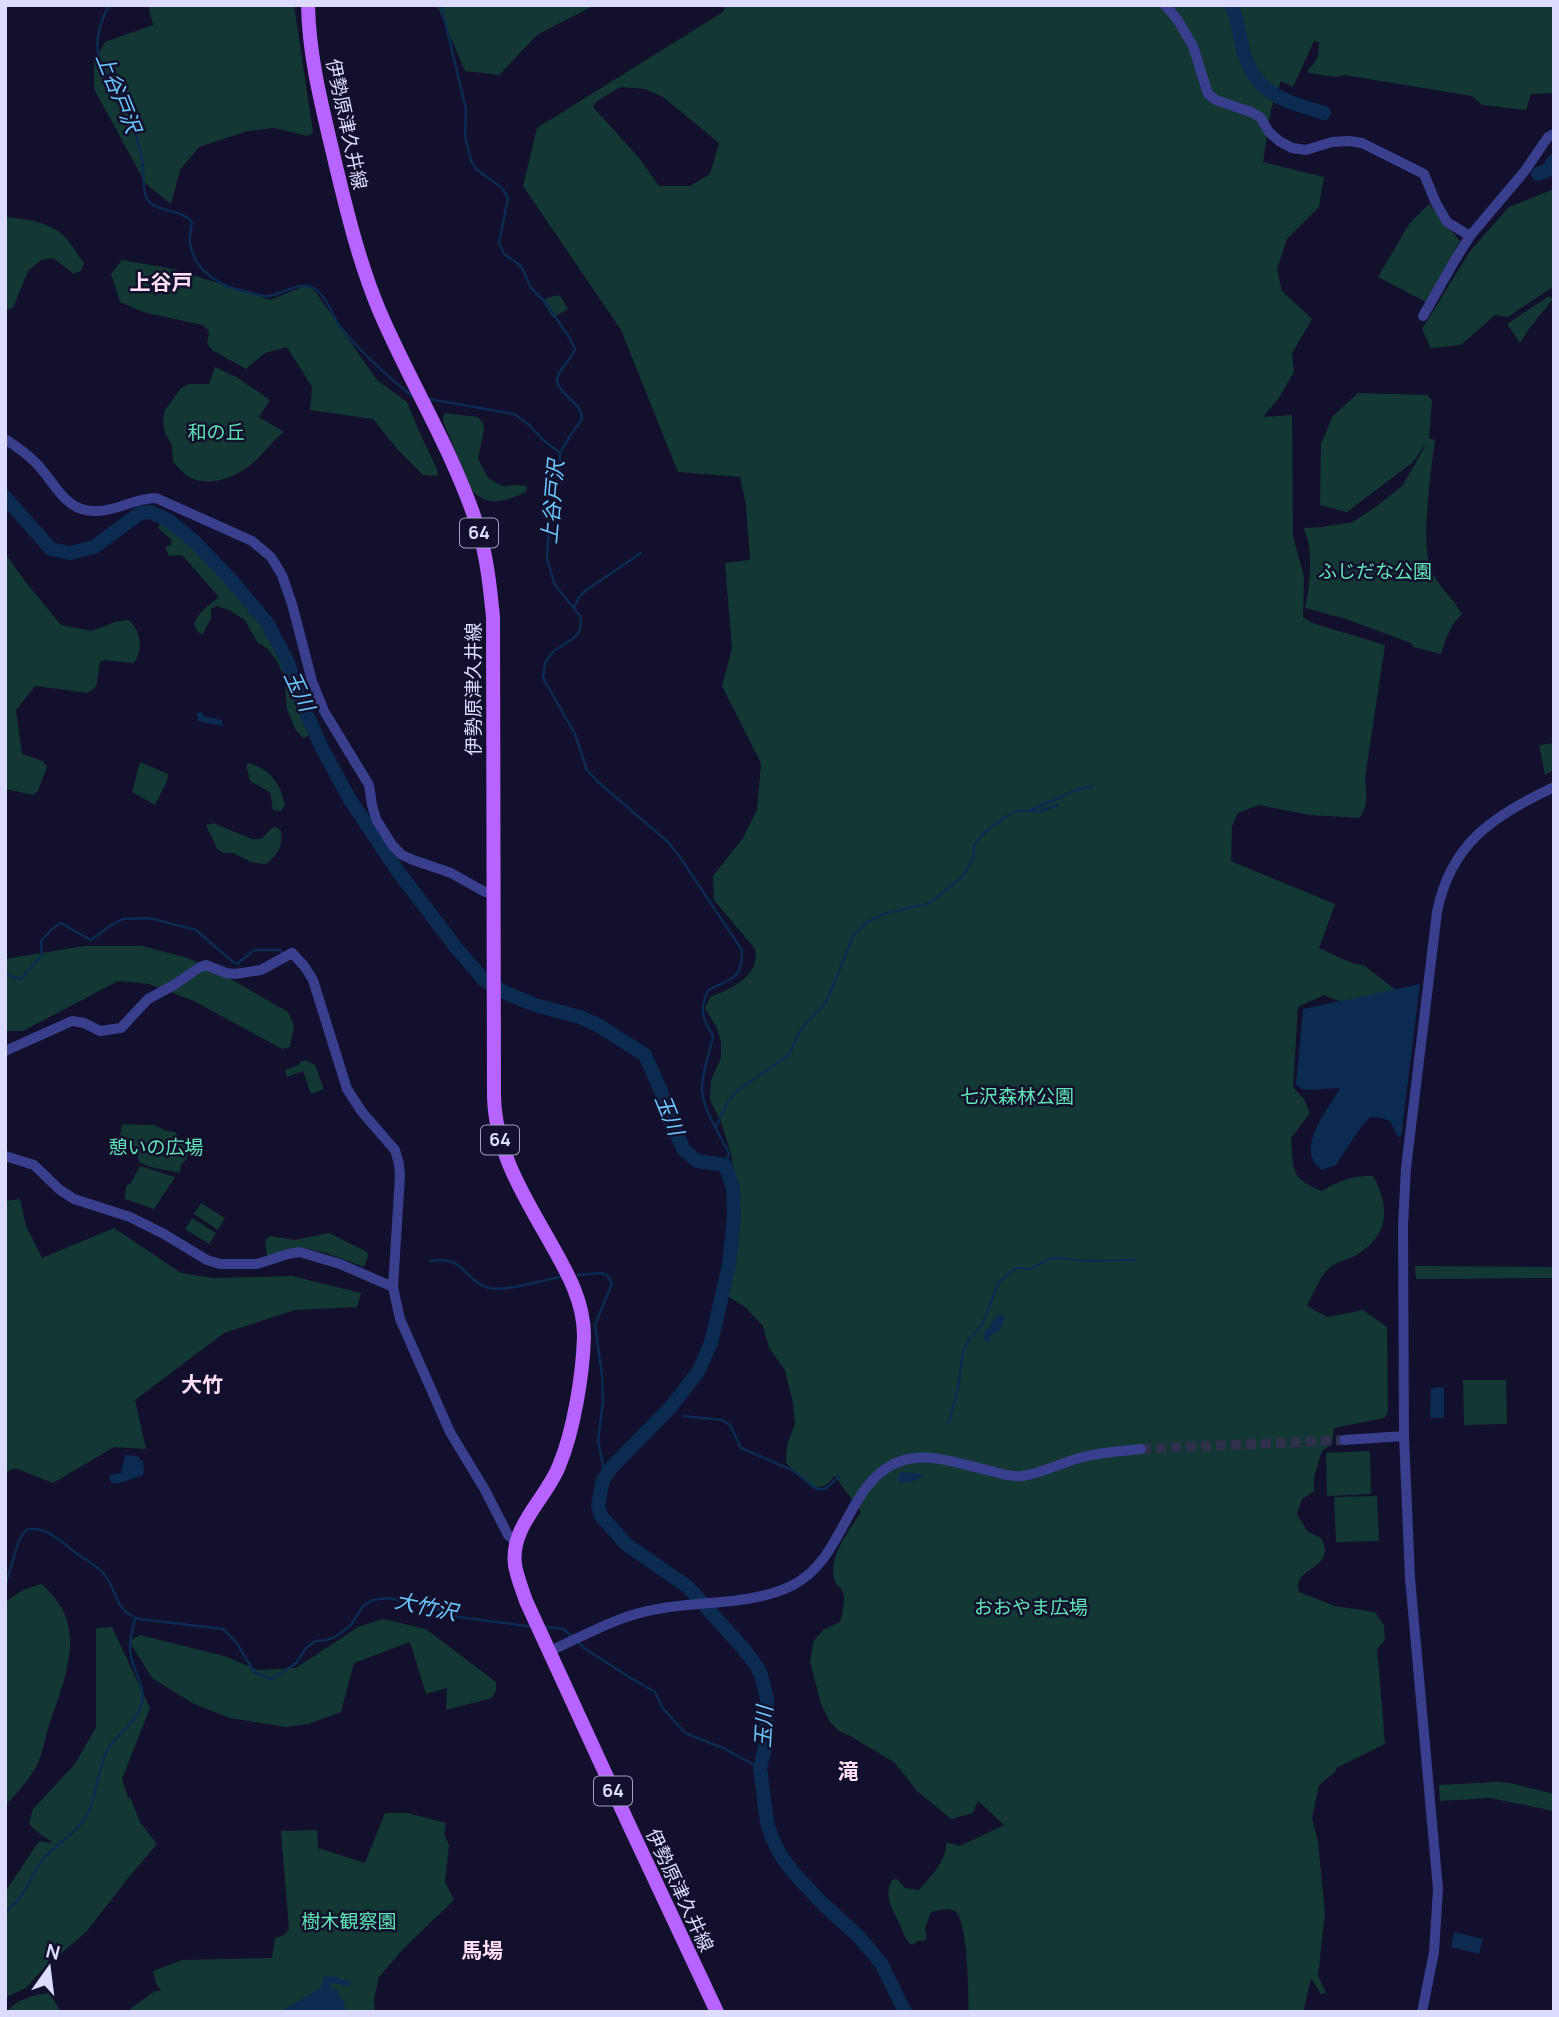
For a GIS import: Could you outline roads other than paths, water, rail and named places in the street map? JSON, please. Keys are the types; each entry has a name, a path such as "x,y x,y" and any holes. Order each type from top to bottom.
{"main road":[{"name":"伊勢原津久井線","path":"308,5 316,79 357,249 381,313 470,505 481,541 489,583 493,617 494,1103 500,1141 514,1177 573,1283 583,1325 581,1366 570,1435 559,1467 516,1542 517,1572 526,1601 717,2012"}],"street":[{"path":"1165,5 1193,46 1208,94 1216,100 1260,117 1269,132 1292,148 1306,150 1332,142 1349,141 1362,144 1424,174 1447,222 1470,236"},
{"path":"1423,316 1470,236 1524,172 1548,137 1554,134"},
{"path":"5,439 37,464 68,503 96,512 142,498 156,498 252,541 271,557 288,590 312,681 324,711 369,785 376,819 392,845 402,855 451,873 485,892 493,893"},
{"path":"1422,2012 1434,1952 1438,1889 1410,1578 1404,1436 1404,1191 1419,1050 1439,901 1445,884 1457,861 1480,831 1516,806 1554,787"},
{"path":"5,1051 72,1021 84,1023 100,1031 121,1028 148,999 200,967 206,965 235,974 261,970 292,953 306,967 313,980 347,1090 391,1144 398,1158 400,1177 393,1287 400,1319 450,1432 508,1535 516,1542"},
{"path":"5,1156 34,1165 60,1190 74,1199 130,1217 207,1260 220,1264 257,1264 300,1252 340,1264 393,1287"},
{"path":"1344,1440 1404,1436"},
{"path":"550,1651 633,1614 781,1591 804,1578 829,1550 870,1483 893,1464 927,1456 1021,1476 1084,1457 1141,1449"}],"water":[{"path":"201,712 206,717 222,720 223,726 198,721 197,713"},
{"path":"1420,984 1401,1137 1398,1137 1390,1121 1370,1117 1336,1165 1322,1170 1314,1162 1311,1144 1318,1124 1340,1088 1305,1090 1296,1085 1303,1009"},
{"path":"998,1314 1004,1315 1003,1325 991,1335 989,1342 984,1341 985,1331"},
{"path":"1444,1387 1444,1418 1430,1418 1431,1388"},
{"path":"125,1455 137,1456 143,1461 144,1472 142,1476 112,1483 110,1475 121,1473"},
{"path":"901,1472 923,1475 911,1482 899,1482 897,1477"},
{"path":"1454,1932 1483,1939 1479,1954 1451,1947"},
{"path":"332,1976 351,1982 350,1986 331,1983 330,1988 338,1990 346,2012 280,2012 321,1987 324,1977"}],"waterway":[{"name":"上谷戸沢","path":"109,5 99,30 99,57 131,115 149,202 182,215 192,222 190,241 197,262 219,282 264,296 303,286 315,289 350,338 412,396"},
{"path":"441,5 466,109 465,136 471,161 476,169 502,188 508,198 499,243 504,254 522,268 531,288 546,303 575,349 557,381 582,416 560,453"},
{"path":"1231,5 1244,53 1257,79 1275,95 1324,113"},
{"path":"1538,174 1548,170 1554,161"},
{"name":"上谷戸沢","path":"429,399 514,414 560,453 547,559 555,585 580,616 581,623 574,638 549,657 545,663 543,678 575,734 587,770 668,842 742,950 738,973 708,990 703,1003 704,1019 713,1036 704,1070 702,1091 709,1114 729,1153 725,1165"},
{"name":"玉川","path":"5,497 51,549 70,553 94,547 140,513 150,512 168,520 194,541 267,623 287,660 300,699 322,748 349,798 397,870 458,950 484,980 506,993 598,1025 645,1055 684,1150 697,1161 725,1165 733,1187 734,1217 729,1265 711,1343 698,1372 670,1408 612,1467 603,1480 598,1505 601,1516 626,1544 688,1587 756,1665 767,1699 766,1743 760,1768 767,1822 772,1838 793,1872 859,1937 881,1963 905,2012"},
{"path":"574,608 585,591 641,553"},
{"path":"1031,810 1074,791 1093,786"},
{"path":"716,1127 727,1103 738,1090 789,1055 799,1033 826,1003 853,936 867,922 886,913 927,904 935,899 963,876 974,857 974,845 984,833 1005,817 1016,811 1040,811 1058,805"},
{"path":"5,971 12,977 21,979 42,955 41,941 61,923 91,940 123,919 149,918 196,930 237,964 254,950 280,950 283,953"},
{"path":"949,1423 958,1389 963,1352 969,1339 982,1325 999,1282 1016,1268 1030,1269 1049,1259 1135,1260"},
{"path":"430,1261 451,1262 473,1280 496,1289 561,1277"},
{"path":"578,1275 601,1273 607,1275 612,1283 595,1325 602,1375 603,1401 598,1441 603,1480"},
{"name":"玉川","path":"668,1409 673,1413"},
{"path":"683,1416 722,1420 730,1425 741,1448 794,1471 816,1489 825,1489 839,1477"},
{"name":"大竹沢","path":"5,1586 19,1540 26,1530 41,1530 101,1571 109,1581 120,1605 130,1615 139,1619 223,1629 236,1642 255,1673 272,1679 296,1663 306,1648 315,1641 335,1637 351,1625 363,1606 373,1600 389,1598 429,1606 458,1617 534,1627"},
{"path":"5,1913 17,1901 45,1857 73,1832 87,1815 108,1749 140,1709 143,1696 130,1647 135,1619"},
{"name":"大竹沢","path":"544,1627 564,1629 572,1637"},
{"name":"大竹沢","path":"577,1641 655,1692 662,1707 685,1733 723,1748 760,1768"}],"tunnel":[{"path":"1141,1449 1344,1440"}],"district":[{"name":"上谷戸","path":"161,283"},
{"name":"大竹","path":"202,1385"},
{"name":"滝","path":"848,1772"},
{"name":"馬場","path":"482,1951"}],"park label":[{"name":"和の丘","path":"216,432"},
{"name":"ふじだな公園","path":"1375,571"},
{"name":"七沢森林公園","path":"1017,1096"},
{"name":"憩いの広場","path":"156,1147"},
{"name":"おおやま広場","path":"1031,1607"},
{"name":"樹木観察園","path":"349,1921"}]}
